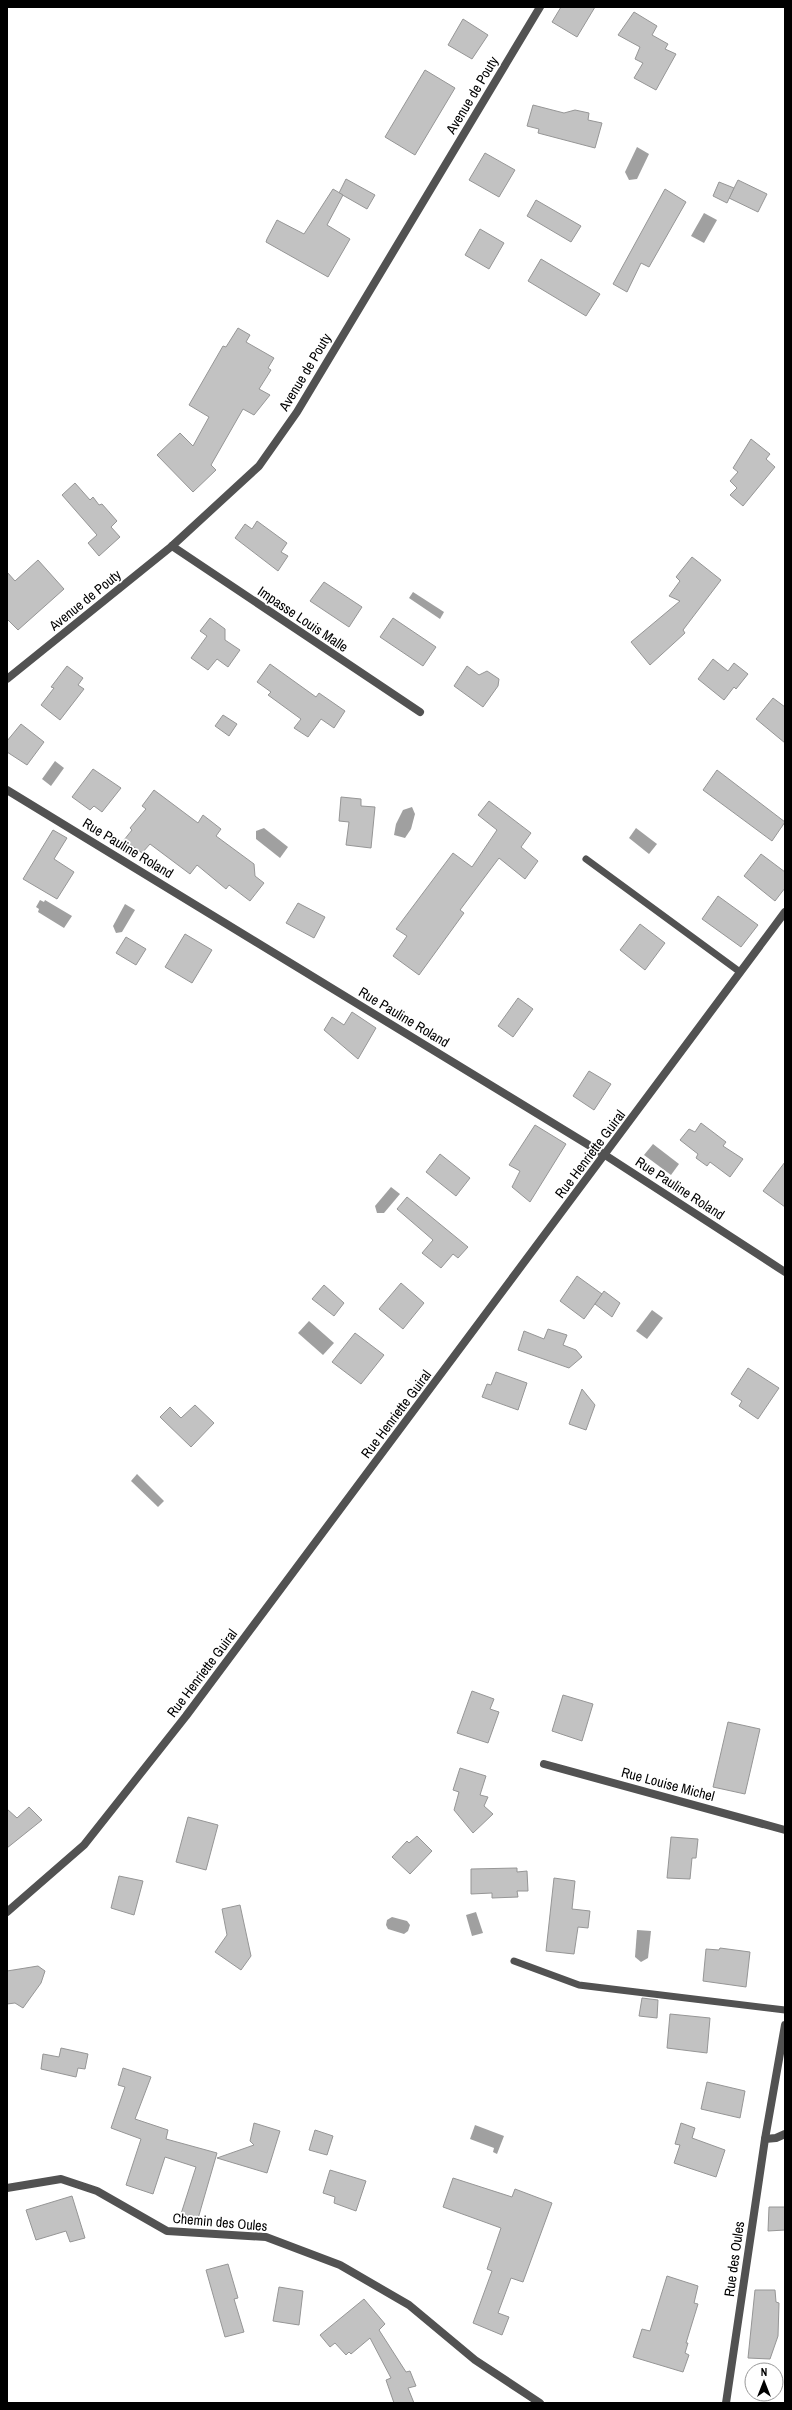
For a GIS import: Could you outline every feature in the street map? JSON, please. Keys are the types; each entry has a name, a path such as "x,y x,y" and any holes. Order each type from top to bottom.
{"street":[{"name":"Avenue de Pouty","path":"7,678 172,546 258,466 296,412 540,7"},
{"name":"Impasse Louis Malle","path":"172,546 420,712"},
{"name":"Rue Pauline Roland","path":"7,790 605,1155 785,1272"},
{"name":"Rue Henriette Guiral","path":"7,1912 84,1845 157,1753 785,912"},
{"name":"Rue Louise Michel","path":"544,1764 785,1830"},
{"path":"785,2025 765,2139 776,2138 785,2134"},
{"name":"Rue des Oules","path":"726,2403 765,2139"},
{"name":"Chemin des Oules","path":"7,2188 61,2178 97,2191 167,2231 266,2237 340,2265 409,2305 475,2360 540,2403"}],"lane":[{"path":"586,859 740,972"},
{"path":"514,1961 579,1985 785,2010"}],"shaded area":[{"path":"637,147 649,154 637,179 629,180 625,172"},
{"path":"704,213 717,220 704,243 691,236"},
{"path":"413,592 444,612 440,619 409,598"},
{"path":"55,761 64,768 51,786 42,779"},
{"path":"412,807 415,814 411,829 405,838 394,835 396,824 403,810"},
{"path":"264,828 288,847 280,858 256,839 256,831"},
{"path":"636,828 657,844 649,854 629,838"},
{"path":"40,900 44,902 45,900 72,916 64,928 38,912 39,909 36,907"},
{"path":"125,904 135,910 122,932 116,933 113,926"},
{"path":"653,1144 679,1164 671,1175 644,1155"},
{"path":"391,1187 400,1194 384,1213 377,1213 375,1206"},
{"path":"652,1310 663,1318 647,1339 636,1331"},
{"path":"309,1321 334,1343 323,1355 298,1333"},
{"path":"137,1474 164,1501 158,1507 131,1481"},
{"path":"476,1912 483,1933 472,1936 466,1915"},
{"path":"392,1917 407,1921 410,1925 408,1931 404,1934 388,1929 386,1925 387,1920"},
{"path":"637,1930 651,1931 648,1958 641,1962 635,1957"},
{"path":"475,2125 504,2136 497,2154 493,2152 494,2148 470,2139"}],"building":[{"path":"561,7 595,7 577,37 552,22"},
{"path":"634,12 657,26 652,35 668,44 665,49 676,54 656,90 634,78 643,63 635,59 640,47 618,35"},
{"path":"463,19 488,35 472,59 448,45"},
{"path":"425,70 455,88 415,155 385,137"},
{"path":"533,105 564,113 575,110 589,113 588,120 602,123 595,148 538,133 539,129 527,126"},
{"path":"485,153 515,170 499,197 469,180"},
{"path":"346,179 375,195 367,209 339,193"},
{"path":"738,180 767,194 758,212 729,198"},
{"path":"719,182 734,188 727,203 713,196"},
{"path":"333,189 343,195 327,225 350,239 328,277 266,242 277,220 304,234"},
{"path":"665,189 686,202 649,267 641,263 627,292 613,284"},
{"path":"536,200 581,226 571,242 527,216"},
{"path":"480,229 504,243 489,269 465,255"},
{"path":"541,259 600,294 586,316 528,281"},
{"path":"238,328 250,335 246,342 274,358 268,368 271,370 259,389 270,395 254,415 243,409 211,465 216,470 193,492 157,455 180,433 193,446 209,417 189,405 223,346 226,347"},
{"path":"751,439 770,454 766,459 775,467 743,506 730,495 737,488 730,481 738,472 733,468"},
{"path":"75,483 90,500 93,497 99,505 102,504 117,521 111,527 120,537 99,556 88,543 97,535 62,495"},
{"path":"257,521 287,543 281,552 288,556 278,571 235,538 245,524 252,529"},
{"path":"692,557 721,580 683,630 685,633 650,665 631,642 680,601 669,596 680,581 676,577"},
{"path":"38,560 64,589 18,630 7,619 7,572 15,581"},
{"path":"324,582 362,607 349,627 310,601"},
{"path":"210,618 225,629 225,640 240,650 228,667 217,659 208,670 191,658 207,636 200,631"},
{"path":"393,618 436,647 423,666 380,637"},
{"path":"713,659 728,671 734,663 748,674 736,689 734,687 724,700 698,679"},
{"path":"270,664 316,697 319,693 345,711 334,728 321,719 308,737 294,728 301,719 268,695 271,692 257,682"},
{"path":"67,666 83,678 78,685 84,689 60,720 41,705 54,688 51,687"},
{"path":"467,666 479,675 487,671 499,679 498,686 483,707 454,686"},
{"path":"773,698 785,707 785,743 756,719"},
{"path":"223,715 237,724 229,736 215,726"},
{"path":"21,724 44,742 27,765 7,752 7,741"},
{"path":"93,769 121,788 102,812 94,806 90,810 72,797"},
{"path":"717,770 785,822 772,841 703,790"},
{"path":"154,790 198,823 203,815 221,829 216,836 254,864 255,876 264,883 250,901 229,885 226,889 197,865 190,874 150,844 142,853 124,840 132,830 130,828 146,809 142,806"},
{"path":"341,797 361,799 361,806 375,807 371,848 346,845 349,822 339,821"},
{"path":"489,801 531,833 521,847 538,861 525,879 499,858 460,910 464,913 419,975 393,956 407,936 396,929 453,853 472,867 497,830 478,815"},
{"path":"53,830 67,838 54,859 74,872 57,899 23,879"},
{"path":"761,854 785,872 785,888 775,901 744,876"},
{"path":"718,896 758,925 741,947 702,919"},
{"path":"298,903 325,917 314,938 286,923"},
{"path":"640,924 665,943 645,970 620,950"},
{"path":"185,934 212,950 192,983 165,967"},
{"path":"126,937 146,949 136,965 116,953"},
{"path":"518,998 533,1009 513,1037 498,1026"},
{"path":"352,1012 376,1028 358,1059 324,1030 332,1017 344,1025"},
{"path":"589,1071 611,1084 594,1110 573,1096"},
{"path":"701,1123 726,1142 723,1146 743,1159 730,1177 710,1162 707,1166 696,1158 698,1154 680,1140 689,1129 695,1132"},
{"path":"535,1125 566,1144 530,1202 512,1187 520,1171 509,1165"},
{"path":"440,1154 470,1178 456,1196 426,1172"},
{"path":"785,1162 785,1207 763,1191"},
{"path":"407,1197 468,1247 458,1258 453,1254 441,1268 422,1253 433,1240 397,1209"},
{"path":"577,1276 602,1294 584,1319 560,1301"},
{"path":"401,1283 424,1303 403,1329 379,1309"},
{"path":"324,1285 344,1303 334,1316 312,1299"},
{"path":"604,1291 620,1303 612,1317 595,1304"},
{"path":"548,1329 567,1335 563,1345 576,1350 582,1357 569,1368 518,1350 524,1331 544,1339"},
{"path":"355,1333 384,1355 361,1384 332,1362"},
{"path":"748,1368 779,1388 758,1419 739,1406 742,1401 731,1394"},
{"path":"496,1372 527,1383 518,1410 482,1397 487,1384 491,1385"},
{"path":"582,1389 595,1405 586,1430 569,1424"},
{"path":"195,1405 214,1423 191,1447 160,1417 170,1407 181,1418"},
{"path":"472,1691 494,1699 490,1709 499,1712 488,1743 457,1733"},
{"path":"563,1695 593,1704 582,1741 552,1731"},
{"path":"728,1722 760,1729 745,1794 713,1787"},
{"path":"460,1768 486,1776 480,1795 488,1797 484,1806 493,1814 473,1833 454,1810 459,1792 453,1790"},
{"path":"29,1807 42,1820 7,1848 7,1809 17,1818"},
{"path":"188,1817 218,1825 206,1870 176,1862"},
{"path":"417,1836 432,1851 410,1874 392,1857 407,1841 409,1843"},
{"path":"671,1837 698,1839 696,1858 692,1858 690,1879 667,1878"},
{"path":"517,1868 517,1872 527,1871 528,1891 517,1891 518,1897 492,1898 492,1893 471,1894 471,1869"},
{"path":"119,1876 143,1881 134,1915 111,1908"},
{"path":"554,1878 575,1881 572,1909 590,1911 588,1928 578,1927 574,1954 546,1951"},
{"path":"240,1905 251,1956 241,1970 215,1952 227,1935 222,1909"},
{"path":"720,1948 750,1952 746,1987 703,1981 706,1949 719,1950"},
{"path":"38,1966 45,1971 41,1983 23,2008 15,2003 7,2004 7,1971"},
{"path":"642,1998 658,2000 657,2018 639,2016"},
{"path":"670,2014 710,2018 707,2053 667,2048"},
{"path":"61,2048 88,2054 85,2069 78,2068 76,2077 41,2069 43,2054 59,2057"},
{"path":"123,2068 151,2077 135,2119 168,2130 166,2139 217,2153 197,2222 180,2217 196,2167 165,2157 153,2194 126,2185 141,2139 111,2128 125,2087 118,2085"},
{"path":"707,2082 745,2091 740,2118 701,2109"},
{"path":"254,2123 280,2131 267,2173 217,2158 254,2145 250,2141"},
{"path":"681,2123 695,2128 692,2138 725,2150 716,2177 674,2163 680,2145 675,2144"},
{"path":"315,2130 333,2136 327,2155 309,2150"},
{"path":"330,2170 366,2181 356,2211 334,2203 335,2197 323,2193"},
{"path":"453,2178 512,2197 515,2189 552,2203 523,2282 511,2278 498,2313 509,2317 502,2335 473,2323 492,2271 487,2269 501,2228 443,2207"},
{"path":"72,2196 85,2238 70,2242 66,2231 36,2240 26,2210"},
{"path":"769,2207 785,2207 785,2230 768,2231"},
{"path":"228,2264 238,2298 234,2299 244,2332 225,2337 206,2270"},
{"path":"667,2276 698,2286 694,2303 698,2304 686,2343 688,2343 685,2353 689,2355 683,2372 633,2357 642,2329 650,2331"},
{"path":"279,2287 303,2291 299,2325 273,2321"},
{"path":"755,2290 775,2290 776,2302 779,2303 778,2336 770,2359 748,2358"},
{"path":"364,2299 385,2324 379,2330 406,2372 410,2371 416,2386 408,2388 414,2403 394,2403 386,2380 391,2378 370,2338 351,2354 349,2352 346,2355 335,2343 330,2347 320,2335"}]}
